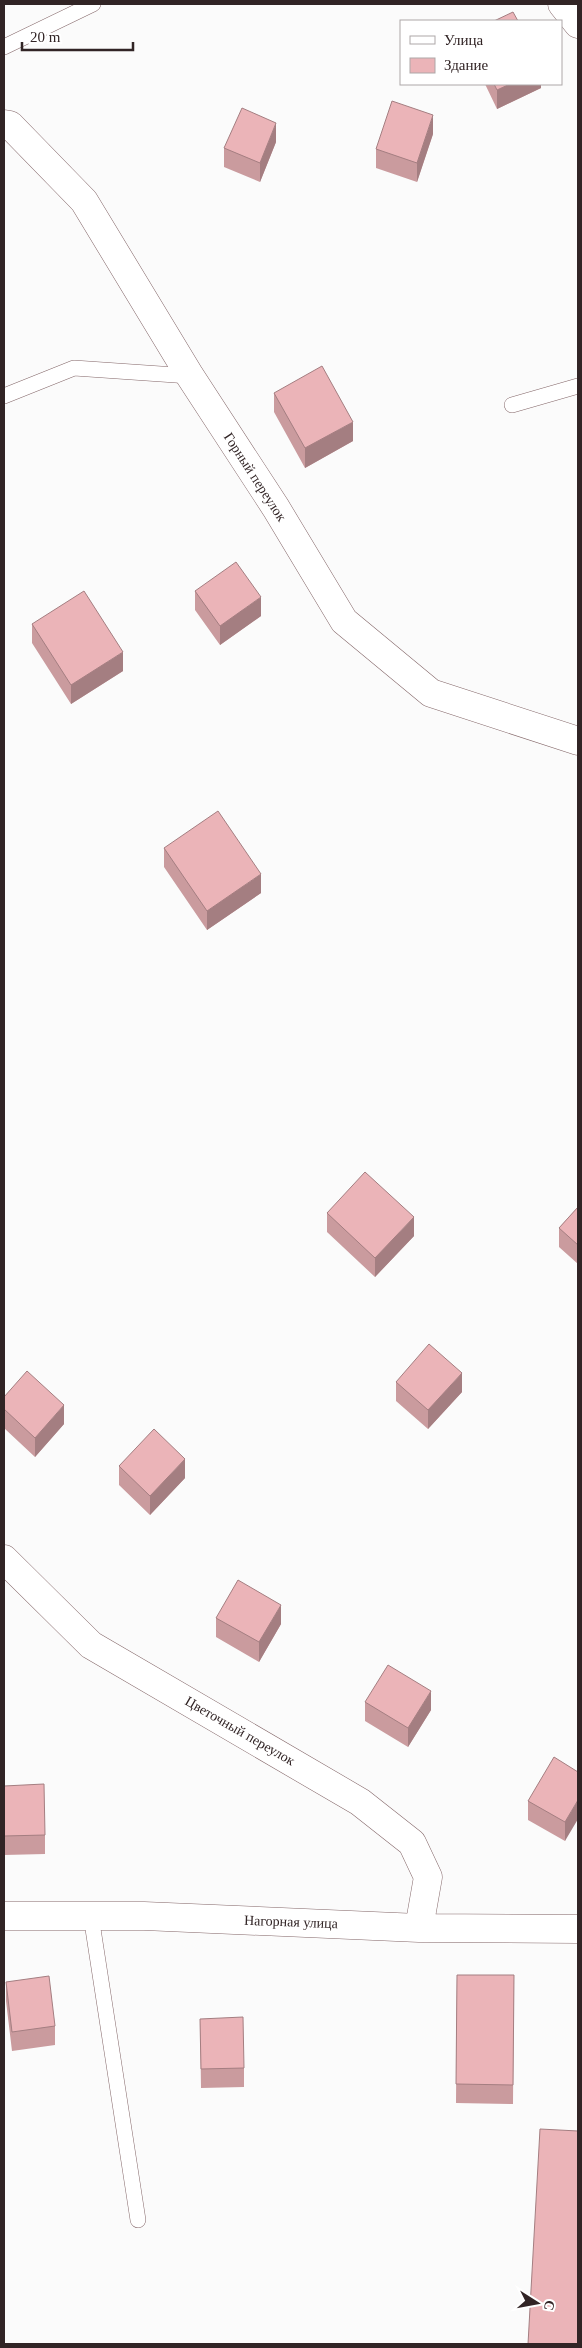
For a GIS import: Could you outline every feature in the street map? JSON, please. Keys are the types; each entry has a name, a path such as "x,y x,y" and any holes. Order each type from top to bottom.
{"street":[{"path":"562,4 578,24"},
{"name":"Горный переулок","path":"4,124 10,125 84,201 190,376 276,508 344,621 431,694 578,741"},
{"name":"Цветочный переулок","path":"4,1559 91,1645 360,1802 412,1843 428,1877 419,1928"},
{"name":"Нагорная улица","path":"4,1916 144,1916 419,1928 578,1929"}],"lane":[{"path":"4,47 93,4"},
{"path":"4,396 74,368 190,376"},
{"path":"512,405 578,386"},
{"path":"91,1916 138,2220"}],"building":[{"path":"513,12 517,20 496,20"},
{"path":"494,85 508,85 497,90"},
{"path":"392,101 433,115 417,163 376,149"},
{"path":"242,108 276,123 260,163 224,148"},
{"path":"322,366 353,422 305,448 274,393"},
{"path":"236,562 261,597 220,626 195,591"},
{"path":"84,591 123,652 71,685 32,624"},
{"path":"218,811 261,874 207,911 164,848"},
{"path":"365,1172 414,1217 375,1258 327,1213"},
{"path":"578,1207 578,1245 559,1228"},
{"path":"429,1344 462,1373 428,1410 396,1382"},
{"path":"27,1371 64,1405 35,1438 4,1409 4,1397"},
{"path":"154,1429 185,1459 150,1496 119,1466"},
{"path":"238,1580 281,1605 259,1642 216,1618"},
{"path":"388,1665 431,1691 408,1728 365,1702"},
{"path":"554,1757 578,1772 578,1800 565,1822 528,1801"},
{"path":"44,1784 45,1835 4,1836 4,1786"},
{"path":"457,1975 514,1975 513,2085 456,2084"},
{"path":"49,1976 55,2026 12,2032 6,1982"},
{"path":"243,2017 244,2068 201,2069 200,2019"},
{"path":"540,2129 578,2131 578,2344 528,2344"}]}
